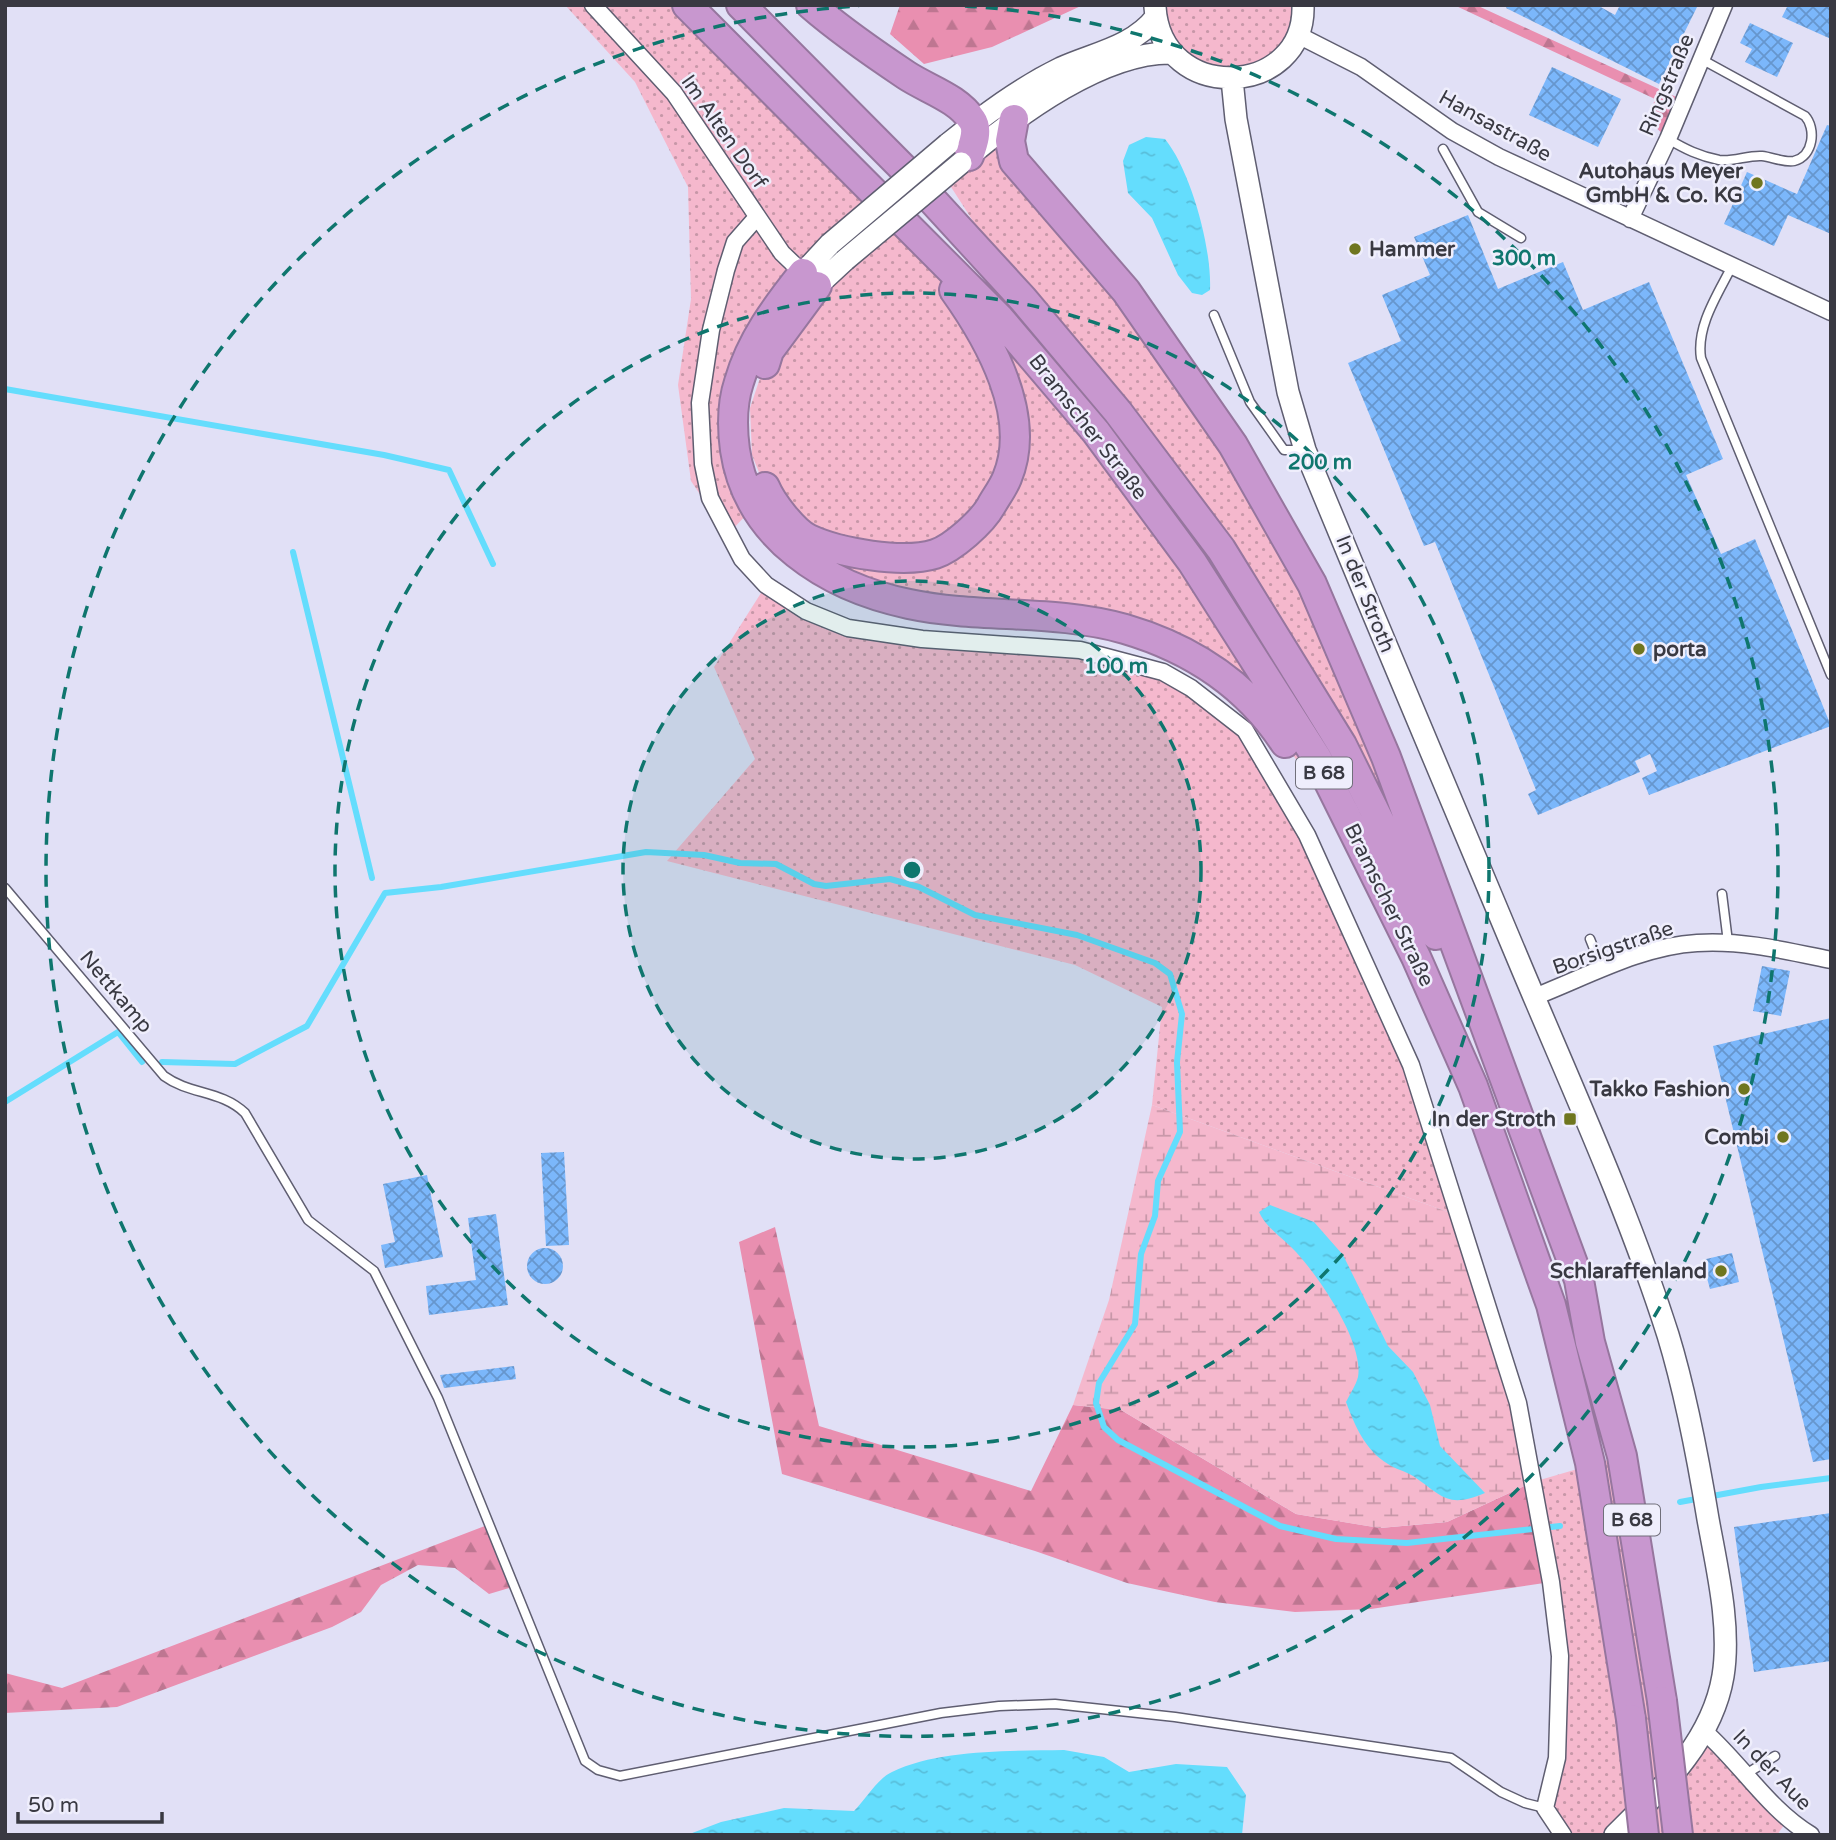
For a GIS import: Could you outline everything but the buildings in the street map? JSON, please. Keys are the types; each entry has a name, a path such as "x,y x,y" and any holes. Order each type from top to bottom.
{"highway":[{"name":"Bramscher Straße","path":"687,5 1000,318 1096,432 1192,562 1317,758 1416,957 1473,1086 1552,1305 1590,1463 1631,1719 1644,1835"},
{"name":"B 68","path":"741,5 874,138 1023,299 1118,412 1222,550 1342,745 1505,1075 1579,1280 1590,1342 1622,1456 1662,1701 1678,1835"},
{"path":"811,5 848,37 962,107 974,122 975,138 959,154"},
{"path":"1014,118 1010,141 1014,160 1126,291 1233,444 1312,584 1386,757 1505,1075"},
{"path":"810,279 769,351 750,408 752,455 771,502 807,538 874,557 936,554 982,521 1007,477 1015,439 1011,403 1001,374 969,311 906,225"},
{"path":"810,279 773,311 752,346 738,384 732,427 738,468 754,507 781,543 817,571 861,591 911,605 1009,616 1069,618 1126,629 1184,653 1233,681 1242,690 1267,716 1301,767 1346,816"}],"street":[{"name":"Im Alten Dorf","path":"593,5 674,93 782,253 810,279"},
{"path":"1155,11 1166,44 1182,62 1203,75 1232,79 1249,77 1269,68 1286,54 1298,35 1303,5"},
{"name":"Ringstraße","path":"1630,219 1668,139 1724,5"},
{"path":"974,122 1002,101 1061,68 1135,38 1155,11"},
{"name":"Hansastraße","path":"1298,35 1361,67 1452,131 1499,157 1831,312"},
{"path":"810,279 830,244 1014,118 1082,79 1155,52 1173,53"},
{"name":"In der Stroth","path":"1232,79 1236,119 1288,393 1305,450 1619,1198 1669,1339 1704,1497 1725,1637 1724,1672 1718,1703 1705,1732 1651,1800 1615,1835"},
{"path":"810,279 845,260 959,154"},
{"path":"757,217 735,242 726,270 711,330 700,403 703,464 710,498 727,535 742,559 766,585 806,611 848,628 922,639 1080,650 1163,672 1191,688 1245,730 1307,835 1410,1065 1518,1403 1560,1656 1561,1707 1557,1758 1545,1808 1563,1835"},
{"name":"Borsigstraße","path":"1534,997 1662,948 1728,942 1831,960"},
{"name":"In der Aue","path":"1705,1732 1787,1821 1811,1835"},
{"path":"1777,1835 1787,1821"}],"lane":[{"path":"1668,139 1698,156 1723,161 1761,156 1794,161 1803,156 1813,136 1813,125 1805,116 1701,60"},
{"path":"1443,149 1478,212 1521,238"},
{"path":"1732,266 1702,330 1699,345 1702,358 1831,675"},
{"path":"1214,315 1250,402 1284,450 1305,450"},
{"name":"Nettkamp","path":"5,888 164,1076 178,1087 215,1093 232,1101 245,1113 308,1220 374,1271 438,1398 585,1761 598,1770 620,1776 941,1713 999,1706 1055,1704 1175,1717 1451,1758 1501,1791 1525,1803 1545,1808"},
{"path":"1722,894 1728,942"},
{"path":"1590,939 1602,970"},
{"path":"1746,1774 1759,1763 1776,1756"}],"green space":[{"path":"565,5 687,5 874,192 819,238 830,244 737,386 754,507 727,535 691,481 678,385 691,299 688,187 635,82"},
{"path":"900,5 1083,5 992,47 924,64 890,34"},
{"path":"1164,5 1294,5 1287,33 1271,55 1242,68 1226,69 1195,60 1182,50 1170,34"},
{"path":"1454,5 1476,5 1685,101 1668,139 1648,120 1655,99"},
{"path":"1014,119 1010,141 1126,291 1312,584 1505,1075 1342,745 1221,550 1023,299 944,176"},
{"path":"906,225 1096,432 1346,816 1301,767 1267,716 1184,653 861,591 771,502 752,455 750,408 769,351 845,260"},
{"path":"766,585 848,627 1125,660 1218,708 1266,764 1411,1065 1459,1216 1152,1105 1162,1007 1075,965 667,861 755,759 714,667"},
{"path":"1152,1105 1459,1216 1533,1482 1447,1522 1380,1528 1337,1521 1296,1514 1121,1410 1073,1405 1109,1300"},
{"path":"775,1227 819,1426 1031,1491 1073,1405 1121,1410 1296,1514 1380,1528 1447,1522 1533,1482 1551,1582 1371,1609 1295,1612 1215,1602 1127,1583 1035,1551 782,1474 739,1242"},
{"path":"1622,1456 1671,1774 1705,1732 1787,1821 1777,1835 1563,1835 1545,1808 1561,1707 1533,1482"},
{"path":"490,1524 516,1586 489,1594 455,1568 418,1565 381,1585 361,1612 332,1627 117,1707 5,1713 5,1673 62,1688"}],"water":[{"path":"1146,137 1165,139 1191,190 1203,232 1210,273 1210,290 1202,295 1192,293 1178,275 1152,218 1128,193 1123,161 1129,145"},
{"path":"1270,1205 1314,1222 1343,1255 1388,1346 1413,1372 1430,1405 1440,1446 1485,1493 1462,1500 1446,1498 1413,1476 1388,1464 1367,1445 1346,1402 1358,1377 1354,1346 1338,1311 1306,1263 1262,1218 1259,1212"},
{"path":"1064,1750 1104,1757 1129,1772 1176,1764 1227,1767 1246,1795 1242,1835 687,1835 721,1822 784,1808 854,1811 887,1775 911,1764 931,1759 976,1753"}],"waterway":[{"path":"5,389 384,455 449,470 493,564"},
{"path":"293,552 372,878"},
{"path":"162,1062 235,1064 307,1026 385,893 441,887 646,852 704,855 740,863 776,864 814,884 826,886 890,879 919,887 975,915 1077,935 1155,963 1170,974 1182,1014 1177,1062 1180,1132 1158,1181 1155,1216 1141,1254 1135,1324 1099,1383 1096,1403 1104,1427 1118,1440 1280,1526 1336,1539 1407,1543 1560,1526"},
{"path":"5,1102 118,1032 142,1062"},
{"path":"1680,1502 1831,1478"}],"place":[{"name":"Autohaus Meyer GmbH & Co. KG","path":"1757,183"},
{"name":"Hammer","path":"1355,249"},
{"name":"porta","path":"1639,649"},
{"name":"Takko Fashion","path":"1744,1089"},
{"name":"In der Stroth","path":"1570,1119"},
{"name":"Combi","path":"1783,1137"},
{"name":"Schlaraffenland","path":"1721,1271"}]}
